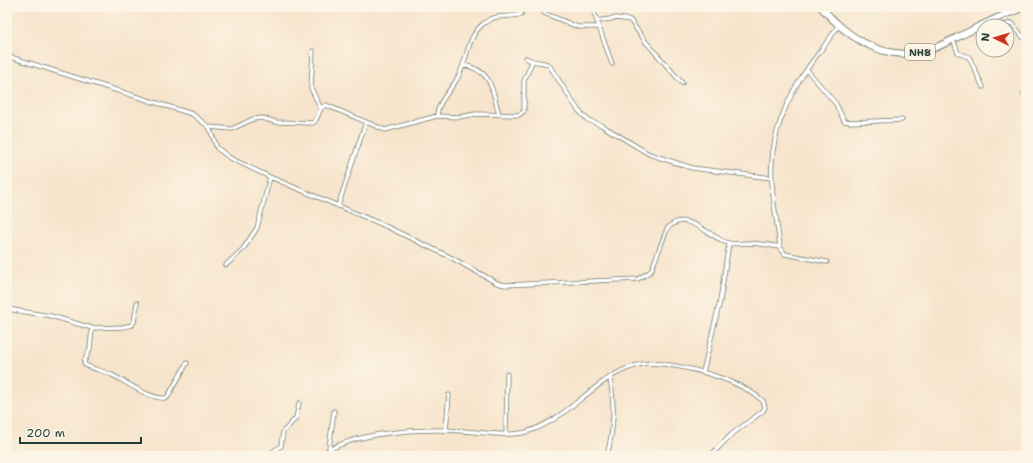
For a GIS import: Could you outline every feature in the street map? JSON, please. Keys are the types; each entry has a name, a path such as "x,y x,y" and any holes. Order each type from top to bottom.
{"highway":[{"name":"NH8","path":"820,7 838,26 865,44 902,53 922,52 1025,7"}],"street":[{"path":"437,116 439,106 458,79 470,42 477,30 484,23 502,15 517,16 521,14 525,7"},
{"path":"592,7 612,64"},
{"path":"544,13 578,27 599,27"},
{"path":"597,21 617,18 630,20 646,42 682,83"},
{"path":"827,262 786,254 780,247 772,178 773,151 781,120 795,89 838,26"},
{"path":"1015,27 1026,41"},
{"path":"953,39 958,53 969,57 984,87"},
{"path":"313,52 311,88 321,109"},
{"path":"7,56 181,110 201,120 209,127 217,148 223,154 270,178 388,227 474,269 497,283 505,285 526,286 638,279 651,271 667,229 673,224 686,221 696,224 729,243 780,247"},
{"path":"526,58 532,62 546,63 549,65 574,105 588,120 601,125 649,154 692,168 772,178"},
{"path":"209,127 232,128 253,119 262,118 276,122 313,123 318,119 321,109 326,105 380,129 389,130 422,119 437,116 459,117 476,114 517,115 523,113 524,81 532,62"},
{"path":"463,65 474,68 491,82 499,114"},
{"path":"807,70 836,104 844,120 850,122 902,120"},
{"path":"1024,94 1026,89"},
{"path":"338,206 366,122"},
{"path":"226,265 243,249 257,228 270,178"},
{"path":"703,372 720,301 729,243"},
{"path":"7,309 51,316 92,328 123,327 132,325 137,303"},
{"path":"92,328 90,350 84,362 85,365 113,376 140,391 160,398 167,398 187,363"},
{"path":"318,456 329,448 377,434 446,430 506,433 527,432 553,420 610,378 629,367 650,363 703,372 723,379 761,399 765,405 764,410 761,413 732,434 710,456"},
{"path":"506,433 507,374"},
{"path":"607,456 614,425 614,400 610,378"},
{"path":"446,430 448,395"},
{"path":"269,456 281,446 283,432 296,418 299,403"},
{"path":"329,448 334,422 334,411"}]}
